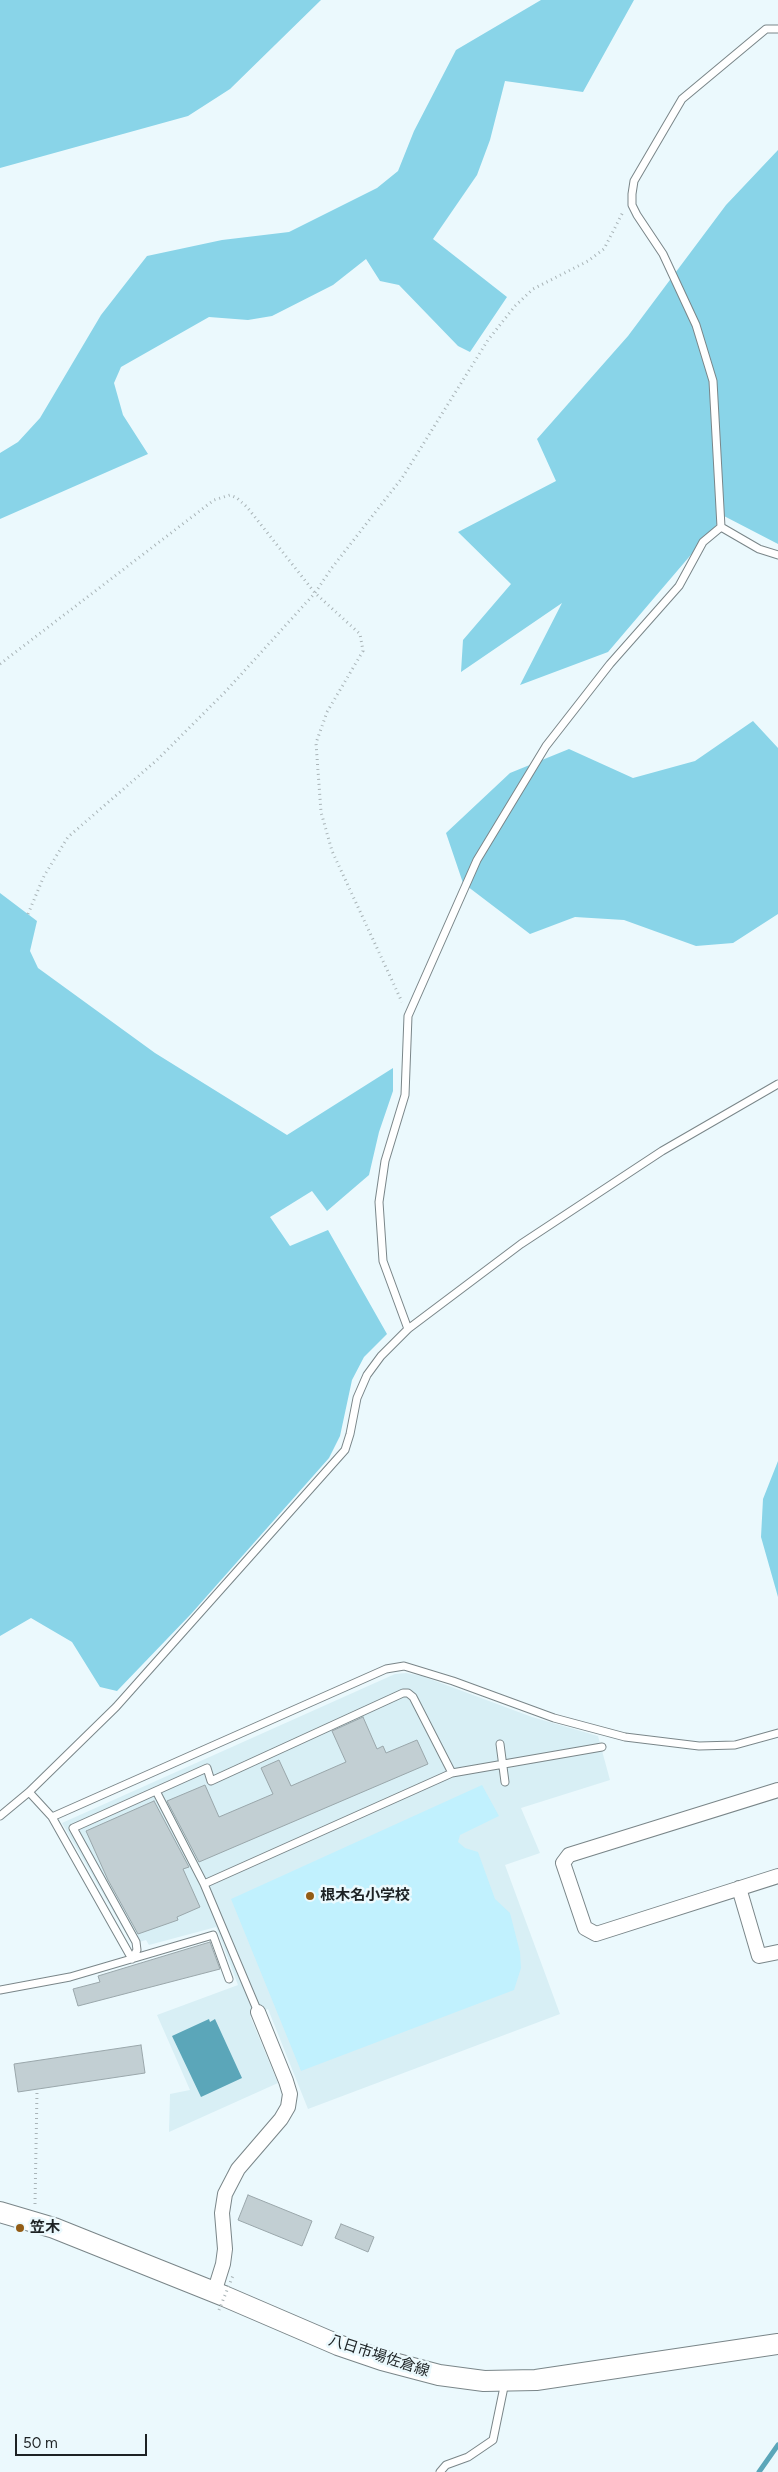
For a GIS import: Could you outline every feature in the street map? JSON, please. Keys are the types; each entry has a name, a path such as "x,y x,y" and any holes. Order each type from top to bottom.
{"main road":[{"name":"八日市場佐倉線","path":"0,2212 54,2228 219,2299 338,2345 382,2360 439,2375 484,2381 536,2380 593,2374 778,2344"}],"street":[{"path":"778,1790 569,1855 563,1863 584,1928 596,1934 778,1876"},
{"path":"739,1888 759,1956 778,1952"},
{"path":"219,2299 225,2249 222,2213 225,2194 238,2169 281,2119 288,2107 290,2094 258,2012"}],"lane":[{"path":"721,527 714,381 696,325 663,254 632,205 634,181 682,99 766,29 778,30"},
{"path":"721,527 759,549 778,555"},
{"path":"408,1329 383,1261 379,1202 385,1161 405,1095 408,1016 477,860 546,746 610,664 678,586 703,542 721,527"},
{"path":"0,1816 29,1792 116,1707 345,1450 357,1398 367,1375 408,1329 521,1244 662,1151 778,1084"},
{"path":"52,1817 386,1669 404,1666 453,1681 554,1718 625,1737 699,1746 735,1745 778,1733"},
{"path":"132,1959 136,1950 136,1942 73,1828 207,1768 211,1781 394,1697 408,1693 413,1697 452,1773"},
{"path":"500,1744 505,1782"},
{"path":"204,1884 452,1773 602,1747"},
{"path":"156,1791 204,1884 258,2012"},
{"path":"29,1792 52,1817 132,1959"},
{"path":"0,1990 70,1977 213,1935 229,1979"},
{"path":"440,2472 446,2466 468,2457 493,2440 505,2381"}],"path":[{"path":"28,914 44,876 68,837 164,753 226,691 315,594 330,569 402,478 488,340 499,326 533,289 588,261 604,249 620,214 632,205"},
{"path":"0,664 214,500 230,495 238,498 315,594 360,634 363,651 327,712 316,743 321,812 332,851 408,1016"},
{"path":"35,2207 37,2091"},
{"path":"219,2299 234,2273"}],"shaded area":[{"path":"0,0 321,0 230,89 188,116 0,168"},
{"path":"541,0 634,0 583,92 505,81 490,140 477,175 433,239 507,297 470,352 458,346 399,285 380,281 366,259 333,285 272,316 248,320 209,317 121,367 114,383 123,415 148,454 0,519 0,453 18,442 40,418 101,315 147,256 222,240 289,232 377,188 398,171 414,131 456,50"},
{"path":"778,150 778,544 724,516 608,652 520,685 562,603 461,672 463,640 511,584 458,532 556,481 537,439 628,336 726,205"},
{"path":"753,721 778,748 778,914 733,943 696,946 624,920 575,917 530,934 463,883 446,833 510,773 569,749 633,778 695,761"},
{"path":"0,893 37,921 30,951 38,968 155,1053 287,1135 393,1068 393,1091 379,1132 369,1175 327,1211 312,1191 270,1217 290,1246 328,1230 387,1334 364,1357 352,1380 340,1436 329,1458 191,1614 117,1691 100,1687 72,1642 31,1618 0,1636"},
{"path":"778,1461 778,1597 761,1537 763,1499"},
{"name":"根木名小学校","path":"406,1673 422,1676 532,1717 598,1736 610,1780 521,1808 540,1853 505,1865 560,2014 308,2109 268,2009 250,2016 278,2083 169,2132 170,2094 190,2090 157,2015 238,1985 216,1927 149,1945 146,1940 132,1944 62,1823 395,1674"},
{"path":"482,1785 499,1816 460,1835 458,1842 465,1848 478,1852 495,1899 510,1913 520,1952 521,1968 514,1990 301,2071 231,1899"},
{"path":"209,2019 210,2022 215,2019 242,2078 201,2097 172,2036"}],"building":[{"path":"363,1717 377,1749 383,1746 386,1753 417,1740 428,1764 199,1862 167,1801 205,1785 219,1817 273,1794 261,1768 279,1760 291,1786 346,1762 332,1731"},
{"path":"154,1801 189,1867 183,1869 200,1907 177,1917 178,1920 138,1934 108,1880 86,1831"},
{"path":"210,1942 220,1969 78,2006 73,1989 100,1982 98,1976"},
{"path":"141,2045 145,2073 18,2092 14,2064"},
{"path":"248,2195 312,2221 302,2246 238,2220"},
{"path":"341,2224 374,2237 368,2252 335,2238"}],"waterway":[{"path":"759,2472 778,2445"}],"place":[{"name":"根木名小学校","path":"310,1896"},
{"name":"笠木","path":"20,2228"}]}
